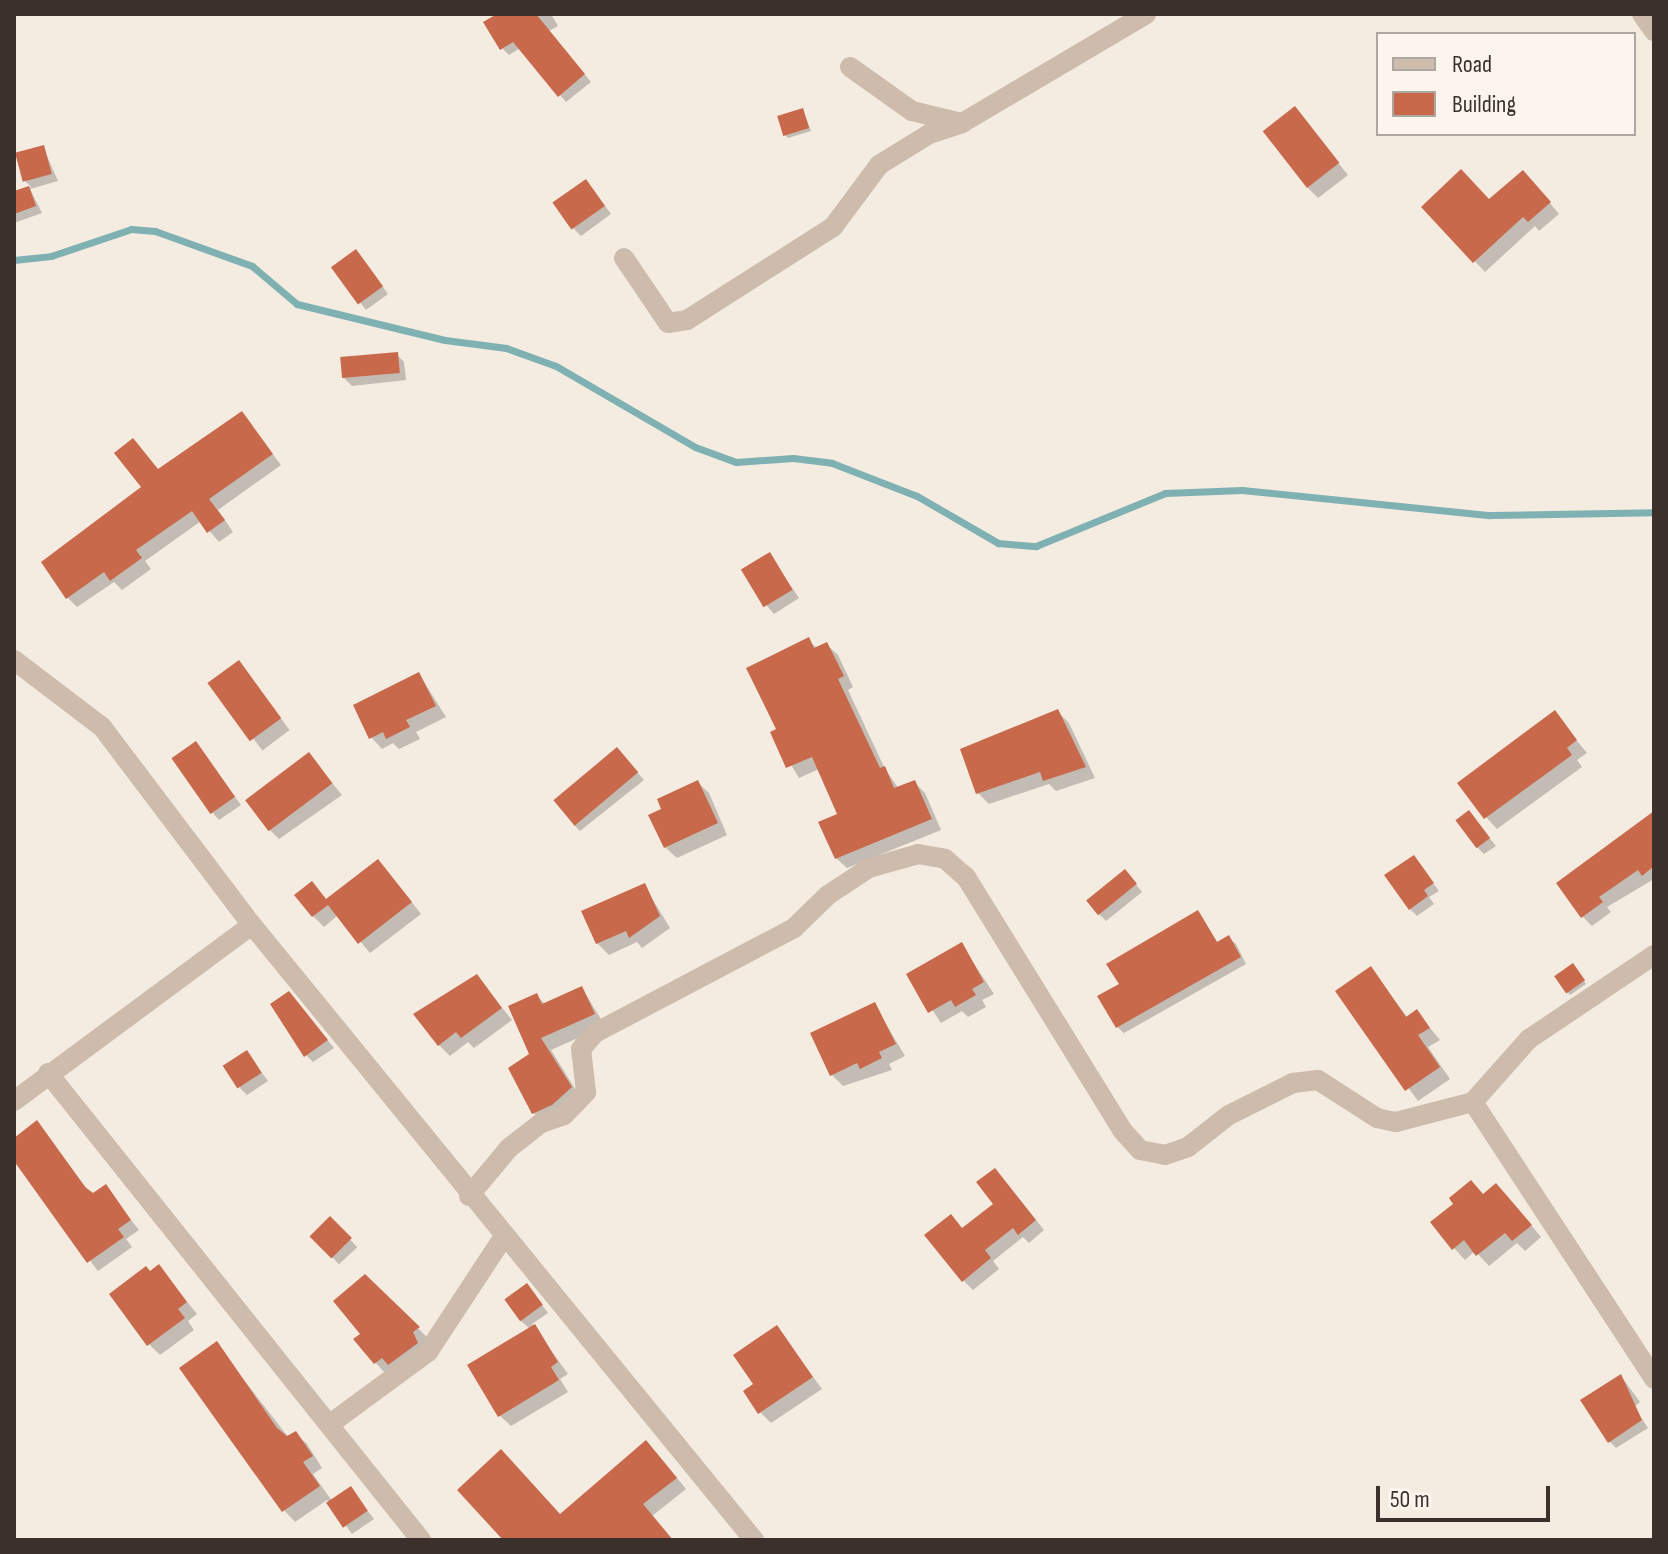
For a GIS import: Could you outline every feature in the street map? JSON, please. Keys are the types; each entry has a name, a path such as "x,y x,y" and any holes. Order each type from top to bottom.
{"street":[{"path":"624,258 668,323 687,320 833,227 879,165 929,134 962,123 1146,14"},
{"path":"1642,14 1654,31"},
{"path":"850,67 912,111 962,123"},
{"path":"14,660 102,727 252,925 469,1196 505,1235 754,1540"},
{"path":"469,1196 509,1148 541,1123 564,1115 586,1092 581,1049 595,1033 794,928 828,895 869,868 918,854 945,859 966,877 1058,1033 1140,1150 1165,1155 1188,1147 1229,1115 1293,1083 1318,1080 1377,1118 1396,1122 1473,1102 1529,1039 1654,955"},
{"path":"14,1101 252,925"},
{"path":"48,1073 421,1540"},
{"path":"1473,1102 1654,1379"},
{"path":"330,1424 428,1352 505,1235"}],"building":[{"path":"497,14 536,14 585,74 558,97 513,42 500,50 483,22"},
{"path":"1295,106 1339,163 1307,188 1263,131"},
{"path":"803,108 809,128 783,136 777,116"},
{"path":"44,145 52,174 23,182 15,153"},
{"path":"1461,169 1489,199 1523,170 1551,202 1528,222 1523,217 1473,263 1421,207"},
{"path":"586,179 605,206 571,230 552,203"},
{"path":"29,186 36,206 14,214 14,191"},
{"path":"356,249 383,286 358,304 331,267"},
{"path":"398,352 400,373 342,378 340,357"},
{"path":"242,411 273,454 209,499 225,520 207,533 192,511 136,550 142,558 110,581 104,572 66,599 41,562 141,487 114,453 133,438 158,469"},
{"path":"770,552 793,590 764,607 741,570"},
{"path":"809,637 814,648 827,642 844,676 838,679 880,768 885,766 894,788 915,780 932,819 835,859 818,822 837,814 812,757 786,768 770,732 776,729 746,668"},
{"path":"239,660 281,718 250,741 207,683"},
{"path":"419,672 436,706 406,720 410,727 386,739 383,732 369,739 353,705"},
{"path":"1058,709 1086,767 1043,781 1040,772 976,794 960,749"},
{"path":"1555,710 1577,740 1567,748 1572,755 1484,819 1457,783"},
{"path":"196,741 235,797 210,814 171,758"},
{"path":"617,747 638,772 575,826 553,800"},
{"path":"309,752 332,783 269,831 245,800"},
{"path":"698,780 718,823 664,848 648,815 661,809 657,799"},
{"path":"1469,810 1490,838 1476,848 1455,820"},
{"path":"1654,811 1654,866 1642,876 1638,870 1599,897 1603,902 1581,918 1556,883"},
{"path":"1414,855 1434,883 1424,890 1428,896 1409,910 1384,875"},
{"path":"378,859 412,902 358,944 328,905 312,917 294,895 312,881 326,899"},
{"path":"1125,869 1137,884 1098,915 1086,900"},
{"path":"645,883 660,916 629,938 626,931 596,944 581,911"},
{"path":"1198,910 1217,942 1229,935 1241,957 1116,1028 1097,996 1119,984 1106,964"},
{"path":"962,942 984,982 972,989 976,995 955,1007 951,1000 928,1013 906,974"},
{"path":"1573,963 1585,980 1566,993 1554,976"},
{"path":"1371,966 1406,1017 1417,1009 1430,1028 1418,1035 1440,1067 1405,1091 1335,991"},
{"path":"477,974 502,1008 461,1038 456,1032 438,1046 413,1014"},
{"path":"582,986 595,1014 541,1038 572,1087 552,1105 532,1114 508,1068 529,1054 508,1006 537,993 542,1004"},
{"path":"289,991 328,1040 304,1057 270,1004"},
{"path":"875,1002 896,1044 879,1052 882,1058 860,1069 857,1063 830,1076 810,1033"},
{"path":"247,1050 262,1073 237,1088 223,1066"},
{"path":"37,1120 85,1187 93,1193 106,1184 131,1220 118,1229 124,1237 87,1263 14,1161 14,1138"},
{"path":"995,1168 1036,1220 1018,1235 1013,1228 985,1250 991,1258 962,1282 924,1235 951,1214 962,1228 993,1204 976,1182"},
{"path":"1471,1180 1483,1194 1496,1183 1532,1225 1512,1241 1505,1233 1476,1256 1464,1240 1452,1250 1430,1222 1453,1204 1449,1198"},
{"path":"330,1216 352,1238 331,1258 309,1237"},
{"path":"159,1264 187,1302 178,1309 185,1318 147,1346 109,1294 146,1266 150,1271"},
{"path":"365,1274 420,1327 413,1332 418,1343 388,1365 382,1358 374,1364 353,1339 360,1334 333,1301"},
{"path":"527,1283 543,1305 520,1321 504,1299"},
{"path":"535,1324 558,1362 551,1367 559,1380 498,1417 467,1365"},
{"path":"777,1325 813,1377 758,1414 743,1391 753,1384 733,1355"},
{"path":"217,1341 277,1428 287,1436 296,1431 313,1456 303,1462 320,1486 282,1512 179,1368"},
{"path":"1621,1374 1642,1420 1608,1443 1580,1400"},
{"path":"646,1440 677,1478 643,1504 673,1540 503,1540 457,1490 501,1449 560,1514"},
{"path":"351,1486 368,1511 343,1528 326,1503"}],"waterway":[{"path":"14,260 51,256 131,229 155,231 252,266 297,304 445,340 506,348 556,366 695,447 736,462 793,458 832,463 917,496 998,543 1036,546 1165,493 1242,490 1490,515 1654,512"}]}
